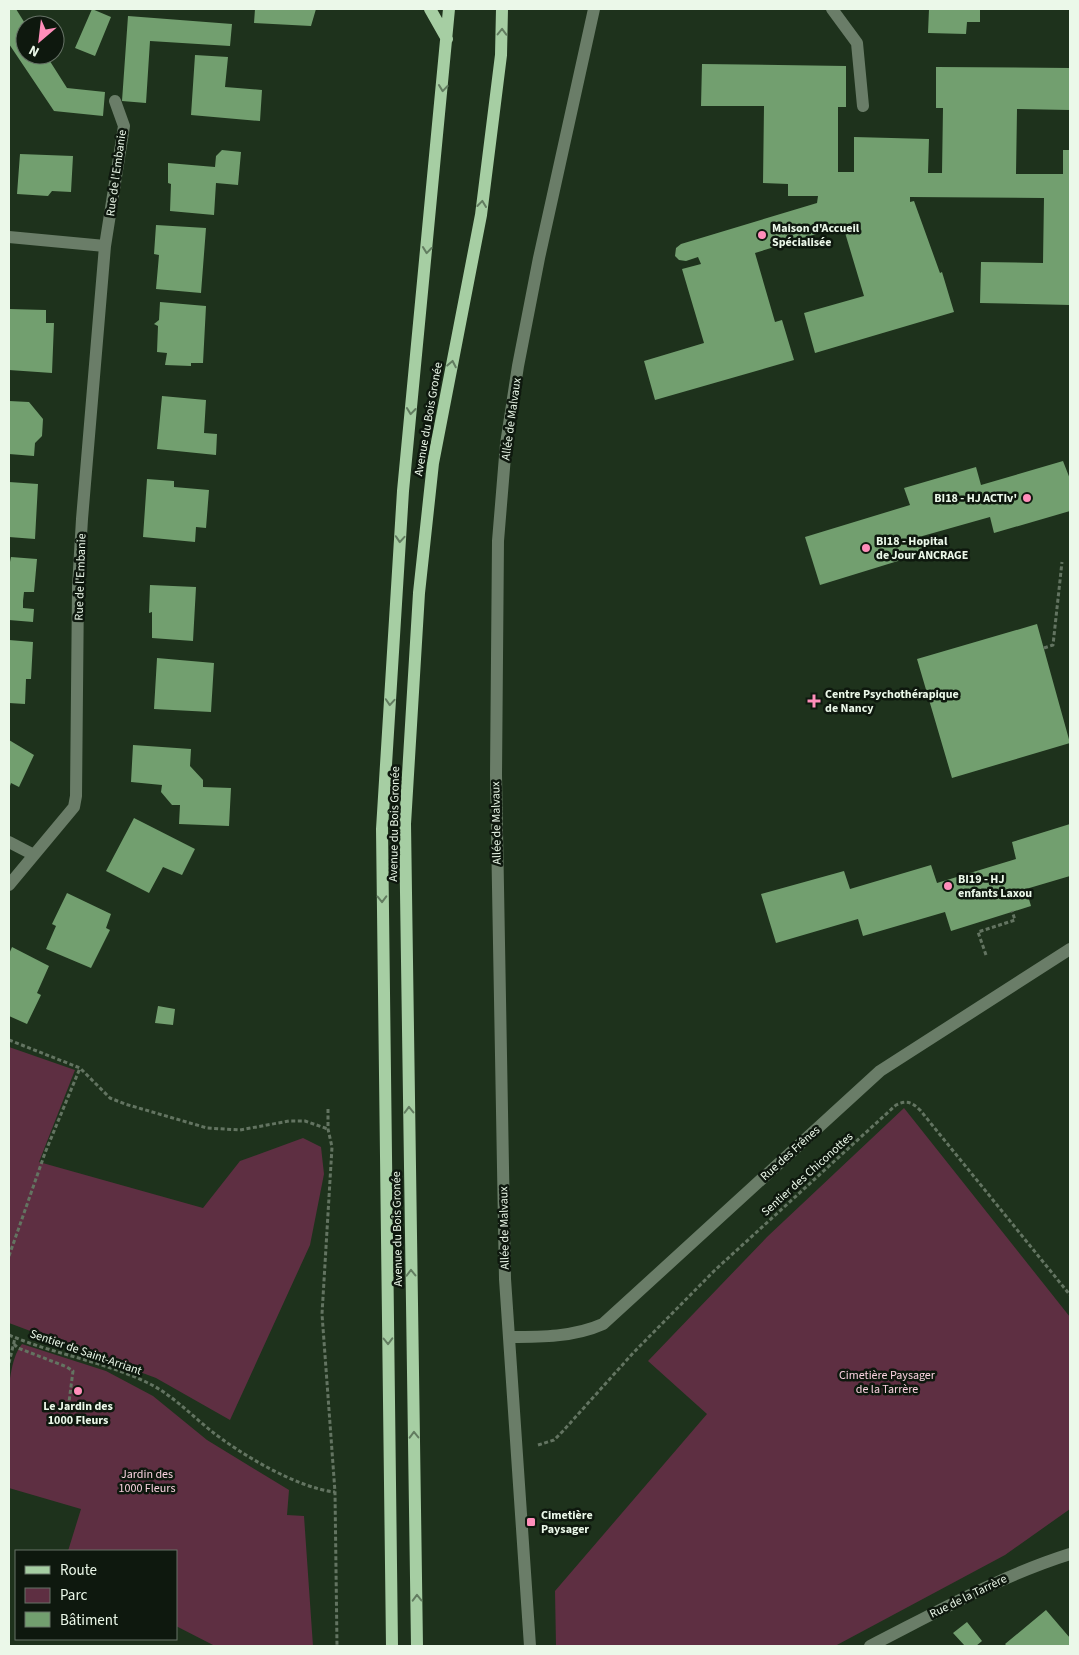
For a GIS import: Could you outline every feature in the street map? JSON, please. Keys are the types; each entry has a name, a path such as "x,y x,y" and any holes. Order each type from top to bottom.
{"main road":[{"path":"430,9 447,39"},
{"name":"Avenue du Bois Gronée","path":"392,1646 382,828 403,491 447,39 448,9"},
{"name":"Avenue du Bois Gronée","path":"418,1646 405,824 418,593 433,463 481,215 501,55 502,9"}],"street":[{"name":"Allée de Malvaux","path":"530,1646 505,1279 496,775 498,541 506,444 518,366 539,258 594,9"},
{"path":"832,9 857,43 863,106"},
{"name":"Rue de l'Embanie","path":"9,885 74,807 76,796 80,558 105,246 124,126 115,100"},
{"path":"9,237 105,246"},
{"path":"9,842 34,855"},
{"name":"Rue des Frênes","path":"510,1337 567,1334 589,1330 603,1324 880,1071 1070,949"},
{"name":"Rue de la Tarrère","path":"870,1646 1003,1579 1037,1564 1070,1554"}],"path":[{"path":"1044,648 1053,645 1062,562"},
{"path":"986,956 978,932 1015,920 1012,911"},
{"path":"9,1040 80,1068 110,1098 207,1128 240,1130 289,1121 305,1121 328,1130"},
{"path":"9,1256 45,1153 80,1068"},
{"name":"Sentier des Chiconottes","path":"544,1444 564,1431 634,1352 715,1270 896,1105 904,1101 911,1102 920,1110 1070,1295"},
{"path":"328,1109 328,1130 332,1147 322,1314 335,1492 338,1646"},
{"name":"Sentier de Saint-Arriant","path":"9,1335 104,1365 146,1382 166,1394 233,1446 298,1483 320,1491 335,1492"},
{"path":"9,1363 15,1338"},
{"path":"14,1344 18,1348 73,1371 69,1402"}],"green space":[{"path":"9,1047 75,1070 39,1162 203,1208 240,1161 303,1138 321,1147 324,1174 310,1245 230,1420 156,1378 9,1323"},
{"name":"Cimetière Paysager de la Tarrère","path":"904,1108 1070,1317 1070,1509 1005,1555 835,1646 556,1646 555,1591 707,1414 648,1361 767,1237"},
{"name":"Jardin des 1000 Fleurs","path":"22,1344 106,1371 153,1396 207,1440 289,1490 287,1515 304,1516 313,1646 215,1646 178,1627 178,1550 68,1550 81,1509 9,1488 8,1412 11,1372 15,1356"}],"building":[{"path":"9,9 16,9 20,15 15,15 15,53 9,44"},
{"path":"92,9 111,17 95,56 75,48"},
{"path":"255,9 316,9 311,26 254,23"},
{"path":"929,9 980,9 980,22 967,22 966,34 928,33"},
{"path":"128,16 232,24 230,46 150,41 146,103 122,101"},
{"path":"195,55 228,57 225,87 262,90 260,121 191,115"},
{"name":"Maison d'Accueil Spécialisée","path":"702,64 846,66 846,107 838,107 838,172 854,172 854,137 929,139 928,173 942,173 943,108 936,108 936,67 1070,68 1070,110 1017,109 1016,174 1063,174 1063,150 1070,150 1070,305 980,303 981,262 1043,263 1044,198 910,197 910,202 914,201 940,273 942,272 954,312 815,353 804,313 864,296 843,226 755,253 775,322 782,320 794,360 655,400 644,361 704,343 682,269 701,264 698,257 686,261 679,260 675,256 676,248 681,244 817,203 818,196 788,196 788,184 763,183 764,106 701,106"},
{"path":"23,65 52,65 67,88 105,92 103,116 54,111"},
{"path":"222,150 241,152 238,185 216,183 214,215 170,211 171,184 168,183 168,163 215,167 216,156"},
{"path":"20,154 73,156 71,192 52,191 48,196 17,194"},
{"path":"156,225 206,228 201,293 156,289 159,255 154,254"},
{"path":"160,302 206,306 203,363 191,363 191,366 165,365 167,353 157,352 158,326 154,324 159,320"},
{"path":"9,309 46,310 46,323 54,323 52,373 9,370"},
{"path":"162,396 206,400 204,433 217,434 216,455 157,449"},
{"path":"9,401 29,402 43,419 42,436 35,443 34,456 9,454"},
{"path":"1063,461 1070,479 1070,511 994,533 990,517 919,537 924,553 820,585 805,537 910,505 904,488 976,467 981,485"},
{"path":"147,479 174,481 174,487 209,490 206,528 196,527 195,542 143,537"},
{"path":"9,482 38,484 35,539 9,537"},
{"path":"11,557 37,559 34,592 24,592 23,601 23,608 34,609 33,622 9,620 9,567"},
{"path":"150,585 196,587 193,641 152,638 152,612 149,613"},
{"path":"1037,624 1070,743 952,778 917,659"},
{"path":"9,640 33,642 31,679 26,679 25,704 9,703"},
{"path":"157,658 214,663 211,712 154,709"},
{"path":"9,740 34,755 19,787 11,783 9,789"},
{"path":"133,745 191,749 190,766 203,780 203,787 231,788 229,826 179,824 180,805 172,805 161,792 162,785 131,782"},
{"path":"134,818 195,849 182,875 163,867 149,893 106,871"},
{"name":"BI19 - HJ enfants Laxou","path":"1070,824 1070,876 1026,889 1031,906 951,931 945,912 863,936 858,919 776,943 761,894 844,871 850,889 931,865 937,883 1016,859 1012,842"},
{"path":"67,893 111,914 106,928 110,930 91,968 46,949 56,926 52,924"},
{"path":"12,947 49,966 37,993 41,995 27,1024 9,1016 9,954"},
{"path":"158,1006 175,1009 173,1025 155,1023"},
{"path":"1046,1610 1070,1638 1070,1646 1007,1646 1005,1644"},
{"path":"967,1622 982,1641 976,1646 965,1646 953,1633"}],"place":[{"name":"Maison d'Accueil Spécialisée","path":"762,235"},
{"name":"BI18 - HJ ACTIv'","path":"1027,498"},
{"name":"BI18 - Hopital de Jour ANCRAGE","path":"866,548"},
{"name":"Centre Psychothérapique de Nancy","path":"814,701"},
{"name":"BI19 - HJ enfants Laxou","path":"948,886"},
{"name":"Le Jardin des 1000 Fleurs","path":"78,1391"},
{"name":"Cimetière Paysager","path":"531,1522"}]}
